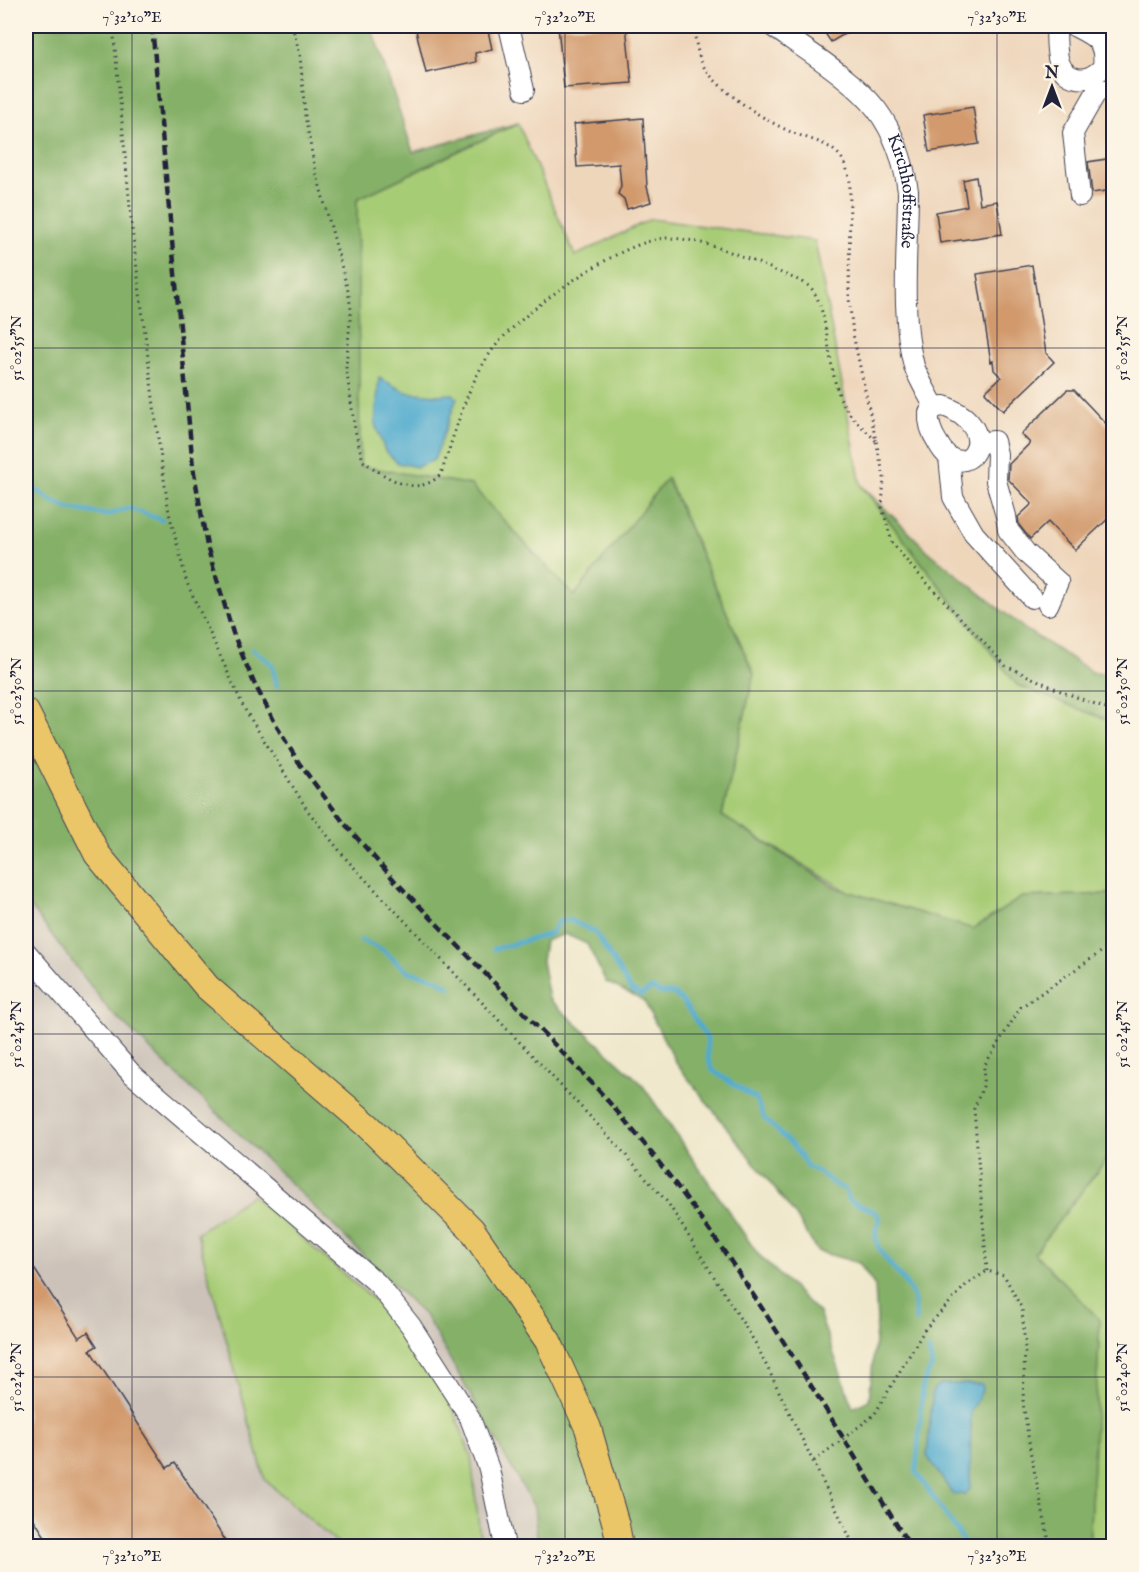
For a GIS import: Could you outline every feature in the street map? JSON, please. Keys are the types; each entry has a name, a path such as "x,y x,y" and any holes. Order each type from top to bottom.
{"main road":[{"path":"26,711 97,854 207,987 368,1126 472,1230 548,1341 588,1428 620,1546"}],"street":[{"path":"509,26 524,90"},
{"name":"Kirchhoffstraße","path":"772,26 855,87 877,110 893,138 906,175 908,191 907,317 909,342 915,368 935,408 929,413 928,420 939,446 949,457 953,496 974,534 1040,601 1058,582 1026,553 1008,530 996,481 997,454 994,441 979,443"},
{"path":"1056,26 1060,67 1069,76 1101,86"},
{"path":"1074,26 1094,36 1101,44 1104,56 1101,86 1073,134 1080,196"},
{"path":"935,408 944,406 964,418 974,429 979,443 976,452 968,459 954,460 949,457"},
{"path":"26,952 131,1073 377,1283 411,1326 470,1418 489,1469 505,1546"},
{"path":"26,1542 28,1546"}],"path":[{"path":"113,26 132,229 169,513 187,583 244,708 308,812 348,860 617,1145 668,1203 756,1344 854,1546"},
{"path":"292,26 300,54 305,116 315,164 351,309 346,367 355,430 363,462 402,485 417,485 434,481 441,474 473,382 491,351 507,333 529,313 592,268 626,250 654,239 668,238 713,247 798,280 810,287 819,304 842,400 845,407 876,441"},
{"path":"693,26 705,69 725,90 746,106 789,131 826,145 841,156 846,167 850,182 849,298 853,333 884,478 882,507 892,542 910,565 1006,666 1063,692 1113,711"},
{"path":"987,1271 974,1109 983,1086 984,1066 1021,1007 1113,943"},
{"path":"813,1461 874,1415 925,1329 966,1285 987,1271 1004,1275 1022,1309 1025,1347 1023,1403 1050,1546"}],"shaded area":[{"path":"371,26 1113,26 1113,674 1094,673 1026,630 929,552 861,485 815,241 651,219 575,256 518,123 413,152"},
{"path":"26,901 109,1010 278,1171 426,1317 534,1507 538,1546 26,1546"}],"green space":[{"path":"26,26 371,26 413,152 518,123 357,199 360,466 471,485 574,596 667,478 754,674 722,816 837,888 973,929 1022,897 1111,894 1110,846 1113,844 1113,1151 1034,1253 1100,1320 1089,1546 538,1546 534,1507 426,1317 278,1171 109,1010 26,901","holes":["565,934 587,944 606,982 644,1001 676,1063 796,1216 817,1251 859,1263 875,1286 877,1321 869,1400 853,1408 819,1313 757,1253 641,1083 549,999 542,961 545,941"]},
{"path":"518,123 575,256 651,219 815,241 861,485 1017,685 1113,722 1114,844 1110,846 1111,894 1022,897 973,929 847,891 722,816 754,674 668,479 574,596 471,485 360,466 357,199"},
{"path":"861,485 929,552 1026,630 1094,673 1113,674 1113,722 1017,685"},
{"path":"1113,1151 1113,1546 1089,1546 1100,1320 1034,1253"},
{"path":"252,1195 375,1301 452,1405 471,1457 481,1546 340,1546 265,1480 197,1233"}],"water":[{"path":"379,378 406,392 453,394 457,398 434,460 417,467 398,463 385,451 375,424"},
{"path":"940,1384 982,1384 983,1389 971,1412 970,1489 965,1495 952,1493 927,1456 933,1389"}],"building":[{"path":"415,26 487,26 492,49 475,53 476,62 426,73"},
{"path":"558,26 626,26 632,83 564,88"},
{"path":"820,26 858,26 831,42"},
{"path":"973,107 979,144 929,152 923,115"},
{"path":"643,118 647,187 651,202 627,209 624,199 618,194 621,186 619,164 577,167 574,124"},
{"path":"1113,158 1113,190 1092,193 1088,162"},
{"path":"976,177 980,204 997,201 1002,234 940,243 936,212 967,206 963,180"},
{"path":"1032,265 1046,353 1054,362 1003,411 985,392 1001,377 994,370 993,361 991,362 977,274"},
{"path":"1067,390 1074,390 1113,431 1113,514 1075,550 1048,522 1030,539 1019,525 1018,517 1032,504 1008,479 1009,464 1030,443 1021,434"},
{"path":"26,1256 79,1338 88,1332 97,1346 90,1350 167,1468 175,1463 229,1546 51,1546 26,1507"}],"waterway":[{"path":"26,488 35,489 67,508 107,515 129,508 162,520"},
{"path":"252,649 272,664 277,686"},
{"path":"494,949 550,934 559,921 570,920 595,932 631,990 641,995 652,988 660,993 673,993 684,1003 707,1038 708,1058 712,1070 756,1099 764,1118 794,1147 807,1166 845,1189 849,1200 875,1212 880,1219 876,1230 879,1249 912,1294 916,1321"},
{"path":"361,940 384,951 407,971 437,979 450,987"},
{"path":"929,1350 932,1366 923,1384 916,1472 967,1546"}],"railway":[{"path":"152,26 193,467 207,546 233,633 254,683 299,763 344,823 395,881 590,1081 680,1190 721,1247 799,1366 910,1546"}]}
